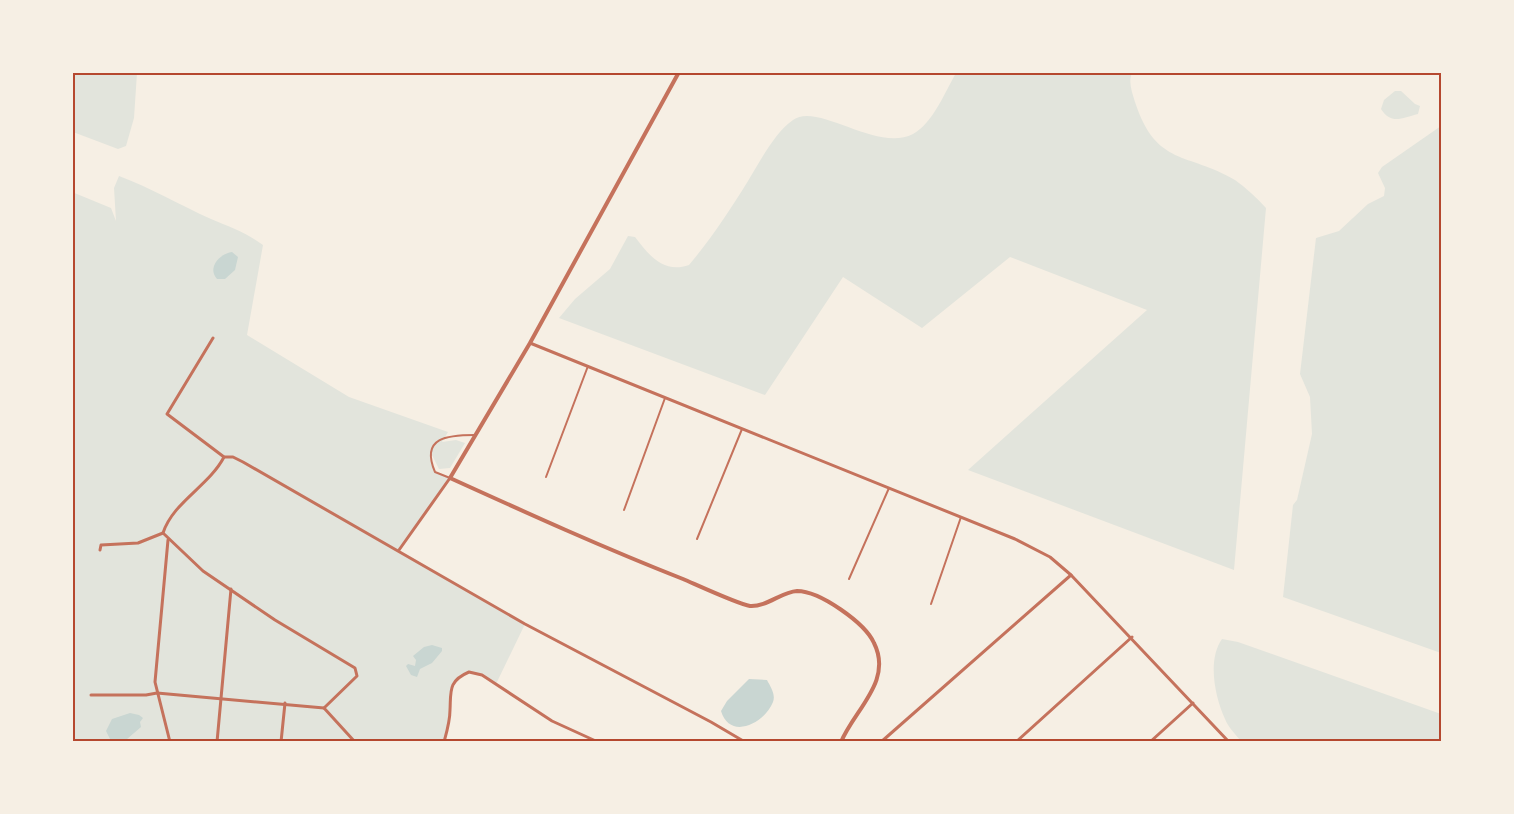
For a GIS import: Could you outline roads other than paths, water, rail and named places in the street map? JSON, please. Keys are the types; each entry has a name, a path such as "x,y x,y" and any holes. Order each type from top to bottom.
{"street":[{"path":"399,550 450,478 530,343 679,72"},
{"path":"213,338 167,414 224,457 233,457 243,462 525,624 711,722 745,742"},
{"path":"530,343 889,488 1050,557 1071,575 1132,638 1229,742"},
{"path":"100,550 102,545 138,543 163,533 168,520 204,484 224,457"},
{"path":"450,478 591,543 750,606 798,591 826,601 854,620 874,642 880,657 879,674 874,688 841,742"},
{"path":"163,533 203,571 275,620 355,668 357,676 324,708"},
{"path":"168,539 156,682 157,693 163,708 170,742"},
{"path":"881,742 1071,575"},
{"path":"216,742 231,589"},
{"path":"1016,742 1132,638"},
{"path":"444,742 450,711 450,688 453,682 468,672 482,675 552,721 598,742"},
{"path":"91,695 146,695 157,693 324,708 355,742"},
{"path":"1150,742 1193,702"},
{"path":"281,742 285,703"},
{"path":"348,742 349,734"}],"lane":[{"path":"546,477 588,366"},
{"path":"624,510 665,398"},
{"path":"697,539 742,429"},
{"path":"450,478 435,472 431,462 430,451 439,440 445,437 475,435"},
{"path":"849,579 889,488"},
{"path":"931,604 961,518"}]}
